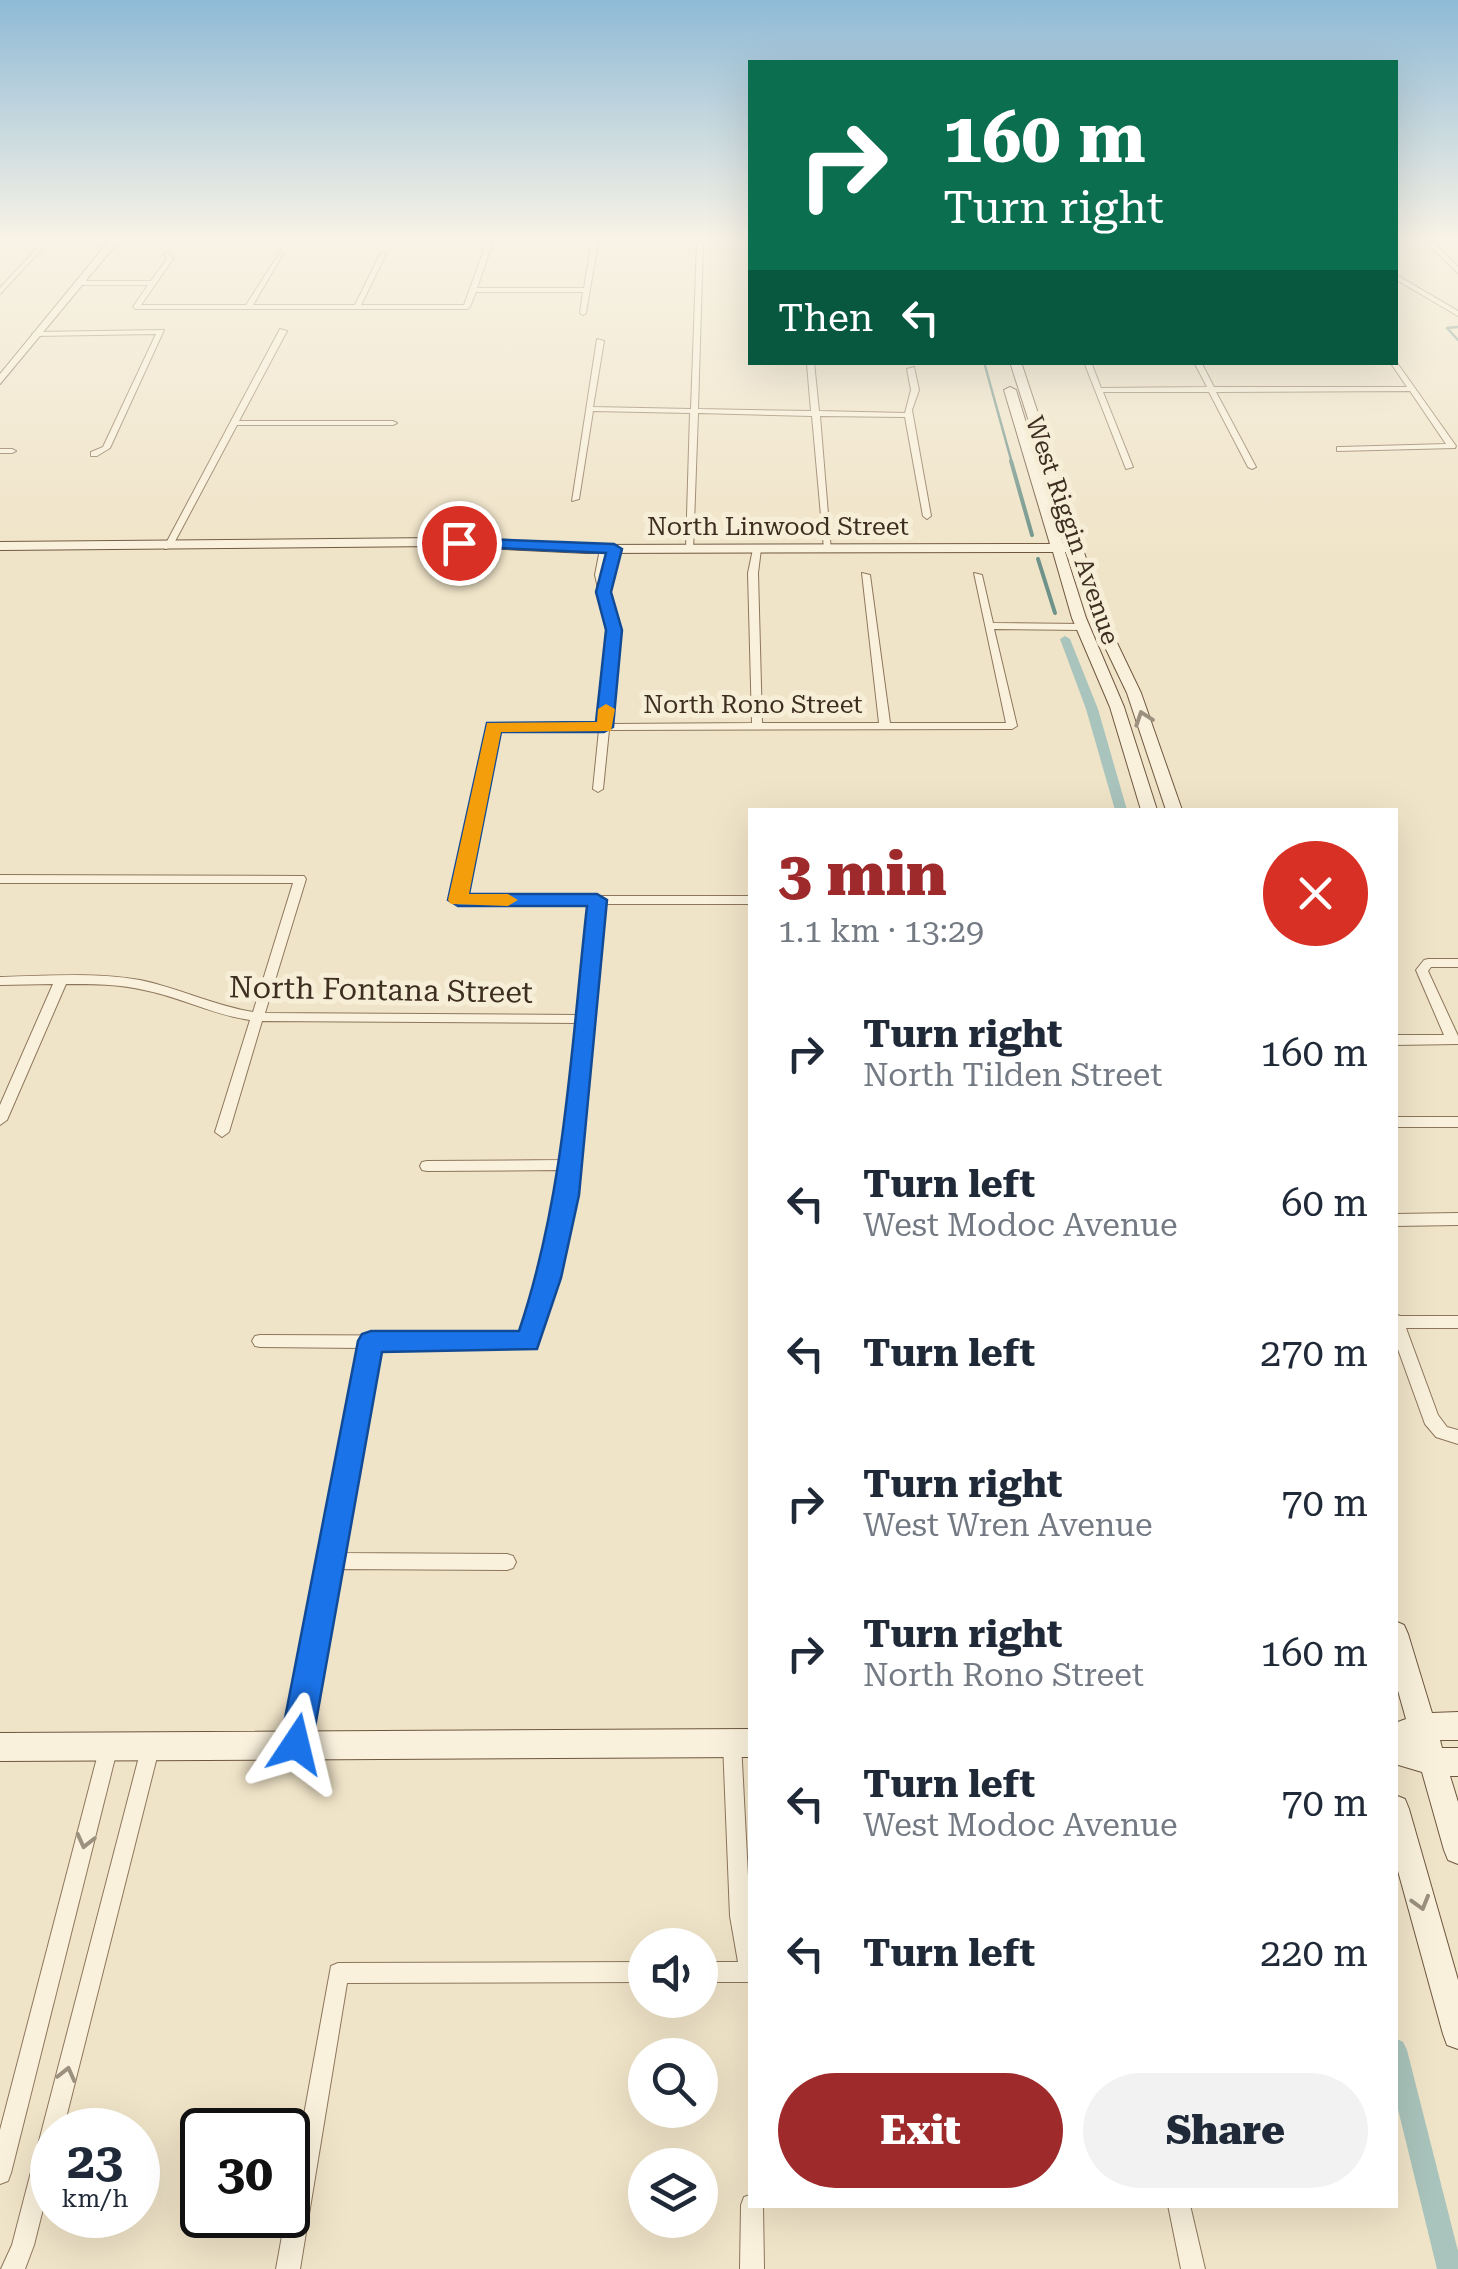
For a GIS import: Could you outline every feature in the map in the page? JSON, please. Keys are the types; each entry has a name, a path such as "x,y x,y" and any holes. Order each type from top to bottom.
{"main road":[{"path":"0,381 30,342"},
{"name":"West Riggin Avenue","path":"1002,365 1082,626 1118,707 1148,808"},
{"name":"West Riggin Avenue","path":"1016,365 1100,622 1134,692 1173,808"},
{"name":"North Linwood Street","path":"0,546 439,542 609,549 1076,548"},
{"path":"1398,1644 1422,1727 1445,1762 1458,1850"},
{"path":"1398,1736 1422,1727 1458,1726"},
{"path":"0,1747 741,1743"},
{"path":"1398,1751 1445,1762"},
{"path":"1398,1820 1458,2034"}],"street":[{"path":"94,454 106,448 156,342"},
{"path":"168,546 277,342"},
{"path":"575,499 600,342"},
{"path":"690,549 697,342"},
{"path":"811,365 828,548"},
{"path":"1087,365 1129,467"},
{"path":"1198,365 1252,467"},
{"path":"1340,449 1452,446 1395,365"},
{"path":"911,369 916,390 909,413 927,516"},
{"path":"1098,390 1412,390"},
{"path":"589,412 909,413"},
{"path":"234,424 393,423"},
{"path":"0,451 12,452"},
{"path":"756,726 757,548"},
{"path":"598,789 614,630 600,575 609,549"},
{"path":"977,575 989,626 1082,626"},
{"path":"865,576 884,726"},
{"name":"North Rono Street","path":"597,900 458,900 493,727 1012,726 989,626"},
{"path":"0,879 300,879 222,1132"},
{"path":"260,1341 528,1342 554,1260 571,1166 597,900 748,900"},
{"path":"1398,1040 1455,1040 1423,976 1424,966 1458,963"},
{"path":"0,1120 5,1099 61,981"},
{"name":"North Fontana Street","path":"0,982 143,986 212,1010 257,1017 586,1019"},
{"path":"1398,1122 1458,1122"},
{"path":"426,1166 571,1166"},
{"path":"1398,1220 1458,1220"},
{"path":"1398,1321 1458,1322"},
{"path":"1398,1329 1431,1418 1450,1434"},
{"path":"296,1744 371,1341"},
{"path":"330,1561 507,1562"},
{"path":"741,1743 740,1916 748,1960"},
{"path":"13,2269 23,2245 151,1745"},
{"path":"0,2172 109,1746"},
{"path":"718,1972 748,1971"},
{"path":"288,2269 338,1973 628,1972"},
{"path":"752,2208 752,2269"},
{"path":"1180,2208 1193,2269"}],"waterway":[{"path":"985,365 1012,463"},
{"path":"1011,461 1032,535"},
{"path":"1038,559 1055,613"},
{"path":"1065,639 1092,709 1120,808"},
{"path":"1398,2062 1450,2269"}],"slow traffic":[{"path":"508,900 458,900 493,727 604,727 606,709"}],"route":[{"path":"296,1744 371,1341 528,1342 549,1278 568,1195 597,900 458,900 493,727 604,727 614,630 603,592 614,549 459,543"}]}
